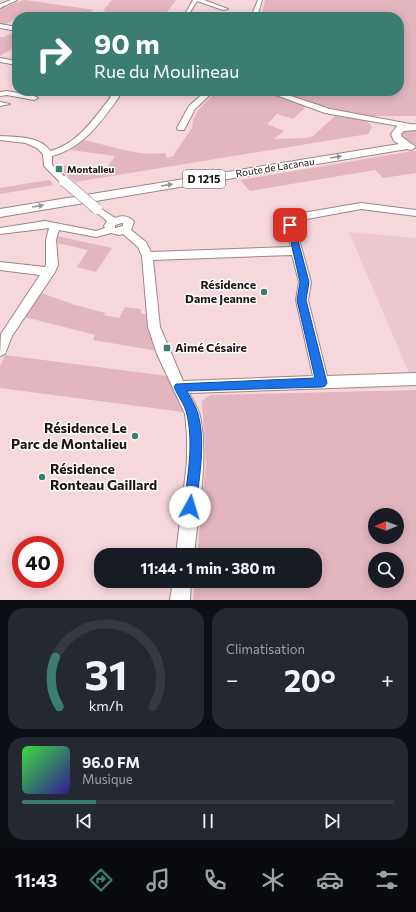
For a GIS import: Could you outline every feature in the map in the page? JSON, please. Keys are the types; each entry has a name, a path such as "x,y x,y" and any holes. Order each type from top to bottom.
{"main road":[{"name":"Route de Lacanau","path":"0,203 396,134 401,128 413,126"},
{"name":"Route de Lacanau","path":"396,134 412,147"},
{"name":"Route de Lacanau","path":"0,213 412,147"}],"street":[{"path":"0,5 11,0"},
{"path":"0,5 15,0"},
{"path":"186,12 187,7 194,0"},
{"path":"199,0 225,9"},
{"path":"256,12 260,0"},
{"path":"0,26 12,28"},
{"path":"0,60 12,62"},
{"path":"0,94 12,94"},
{"path":"23,96 34,98"},
{"path":"47,154 58,152 72,146 86,134 114,96"},
{"path":"181,128 192,108 205,96"},
{"path":"284,96 328,111 413,126"},
{"path":"387,122 396,134"},
{"path":"0,138 37,144 44,148 47,154 48,166 97,209 112,225 116,232 125,230 142,245 147,256 154,327 192,414 195,434 195,462 186,548"},
{"path":"322,383 302,300 305,282 290,225 291,220 295,217 361,206 416,213"},
{"path":"0,231 32,225 54,225 96,234 112,225"},
{"path":"0,350 7,334 49,272 54,258 51,240 54,225"},
{"path":"147,256 297,251"},
{"path":"0,266 49,272"},
{"path":"179,387 416,379"},
{"path":"180,600 181,588"}],"shaded area":[{"path":"26,0 94,10 91,12 12,12 12,21 4,25 0,24 0,9"},
{"path":"112,0 176,0 167,12 103,11"},
{"path":"265,0 416,0 416,116 367,116 329,109 289,96 404,96 404,12 262,12"},
{"path":"12,33 12,49 0,56 0,37"},
{"path":"212,96 279,96 307,106 293,119 277,114 267,124 284,131 274,139 306,138 313,136 335,116 366,120 372,127 368,134 75,182 54,164 105,170 115,156 71,150 83,140 134,152 155,154 165,153 167,158 173,156 192,128 193,119 199,109"},
{"path":"416,129 416,145 403,138 402,133 404,131"},
{"path":"416,151 416,173 383,178 375,170 250,191 240,180"},
{"path":"49,180 54,185 0,194 0,188"},
{"path":"349,232 416,238 416,373 409,373"},
{"path":"57,236 112,248 96,272 77,267 88,250 57,243"},
{"path":"41,293 75,305 105,313 104,315 119,318 125,307 141,309 141,314 146,314 150,332 158,351 93,340 95,335 25,317"},
{"path":"5,355 167,376 183,412 0,388 0,366"},
{"path":"416,390 416,600 193,600 194,588 322,588 322,548 198,548 206,462 202,401 210,395"}],"place":[{"name":"Montalieu","path":"59,169"},
{"name":"Résidence Dame Jeanne","path":"264,292"},
{"name":"Aimé Césaire","path":"167,348"},
{"name":"Résidence Le Parc de Montalieu","path":"135,436"},
{"name":"Résidence Ronteau Gaillard","path":"42,477"}],"route":[{"path":"190,507 195,462 195,434 192,414 188,402 179,387 322,383 302,300 305,282 290,225"}]}
